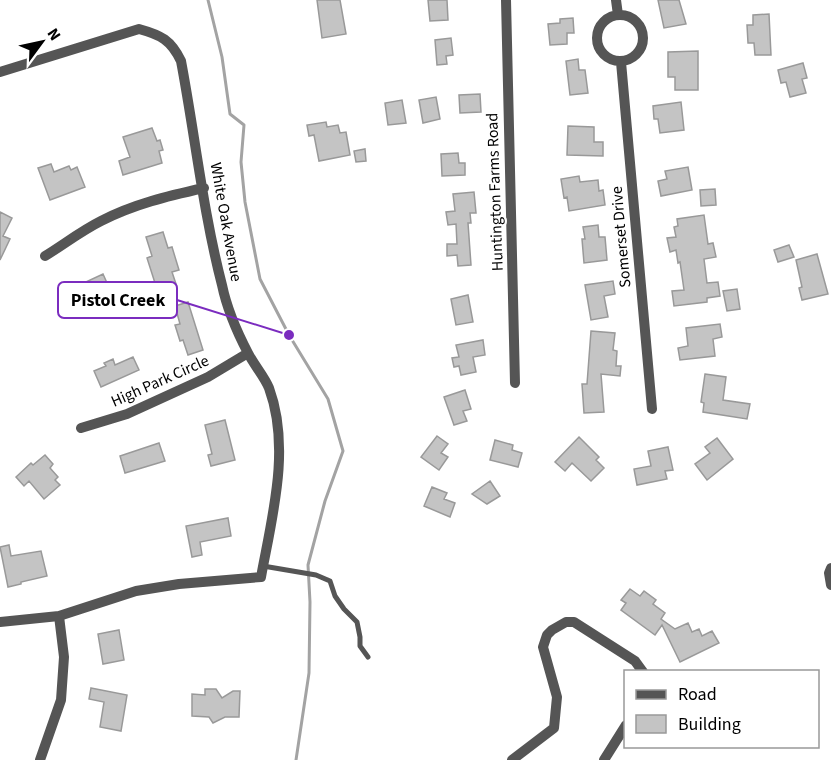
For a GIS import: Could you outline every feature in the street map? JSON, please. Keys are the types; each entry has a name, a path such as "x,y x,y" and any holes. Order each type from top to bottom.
{"street":[{"name":"Huntington Farms Road","path":"506,0 515,383"},
{"path":"616,0 618,15"},
{"path":"618,15 630,17 639,25 643,37 641,49 633,58 621,62 609,59 601,51 597,40 599,28 607,19 618,15"},
{"name":"White Oak Avenue","path":"0,72 139,30 154,33 174,46 181,61 215,258 226,303 248,353 268,386 277,416 278,464 262,572"},
{"name":"Somerset Drive","path":"621,62 652,409"},
{"path":"45,256 98,222 124,210 162,197 204,188"},
{"name":"High Park Circle","path":"81,428 127,414 208,377 248,353"},
{"path":"831,568 829,573 831,585"},
{"path":"0,622 59,616 136,591 262,572"},
{"path":"40,760 61,700 64,657 59,616"},
{"path":"512,760 554,728 557,697 543,647 547,635 561,624 574,622 635,661 642,670"},
{"path":"604,760 624,728"}],"lane":[{"path":"262,572 297,572 316,575 330,581 339,602 357,622 360,646 368,657"}],"building":[{"path":"317,0 340,0 346,34 322,38"},
{"path":"428,0 447,0 448,20 430,21"},
{"path":"658,0 679,0 686,24 664,28"},
{"path":"769,14 771,55 755,55 754,43 748,43 747,25 753,25 753,15"},
{"path":"573,18 574,33 567,33 567,44 550,45 548,24 560,23 560,19"},
{"path":"451,38 453,55 446,56 447,64 437,65 435,40"},
{"path":"698,51 698,90 675,90 675,77 668,77 668,52"},
{"path":"578,59 579,70 585,70 588,93 570,95 566,61"},
{"path":"803,63 807,78 802,79 806,93 790,97 786,82 781,83 778,70"},
{"path":"480,94 481,112 460,113 459,95"},
{"path":"436,97 440,119 423,123 419,100"},
{"path":"402,100 406,123 388,125 385,103"},
{"path":"681,102 684,130 660,133 658,119 654,119 653,106"},
{"path":"326,122 327,127 338,125 340,133 346,132 350,155 319,161 314,135 309,136 307,125"},
{"path":"568,126 594,127 594,142 603,142 603,156 567,155"},
{"path":"152,128 163,150 159,151 162,163 123,175 119,161 130,157 123,137"},
{"path":"365,149 366,161 356,162 354,151"},
{"path":"458,153 459,163 465,163 465,175 442,176 441,154"},
{"path":"51,164 54,172 69,166 71,170 77,167 85,187 50,200 38,168"},
{"path":"688,167 692,190 661,196 658,181 667,179 665,171"},
{"path":"579,176 580,182 598,180 599,191 603,190 605,205 569,211 561,179"},
{"path":"715,189 716,205 701,206 700,190"},
{"path":"474,192 476,213 470,213 471,223 468,223 471,265 458,266 457,255 447,256 447,244 457,244 456,224 448,225 446,212 455,211 453,194"},
{"path":"0,212 12,218 3,236 10,239 0,260"},
{"path":"704,215 708,244 713,243 716,257 704,259 707,283 718,282 720,296 707,298 707,302 674,306 672,291 684,290 680,262 678,263 676,250 670,252 667,238 676,237 674,227 678,226 677,219"},
{"path":"598,225 599,237 605,237 607,260 584,263 583,227"},
{"path":"163,232 168,248 172,247 179,270 172,272 177,287 138,297 135,288 155,283 147,258 152,256 146,237"},
{"path":"789,245 794,257 778,262 774,250"},
{"path":"817,254 828,294 802,300 799,288 802,287 796,260"},
{"path":"103,274 112,294 71,312 62,293"},
{"path":"613,281 615,294 604,296 608,317 591,320 585,285"},
{"path":"737,289 740,309 727,311 723,291"},
{"path":"468,295 473,322 456,325 451,299"},
{"path":"188,302 203,350 188,355 175,325 180,324 175,306"},
{"path":"720,324 722,337 713,339 715,356 680,360 678,348 688,346 686,328"},
{"path":"591,331 615,333 613,350 617,351 616,366 621,366 620,376 601,374 604,412 584,413 582,384 587,384"},
{"path":"483,340 485,355 473,357 476,372 461,375 459,366 454,367 452,358 459,357 456,345"},
{"path":"133,357 139,370 101,387 94,371 106,366 104,363 113,359 115,365"},
{"path":"705,374 726,377 723,400 750,404 747,419 703,412 704,403 701,402"},
{"path":"465,390 471,409 463,411 467,421 454,425 444,397"},
{"path":"225,420 235,460 211,466 208,455 212,454 205,425"},
{"path":"437,436 448,444 441,453 448,457 439,470 421,457"},
{"path":"579,437 599,457 596,460 604,468 591,481 572,463 565,471 555,462"},
{"path":"717,438 733,459 707,480 695,464 710,453 705,447"},
{"path":"495,440 513,445 512,450 522,453 518,467 490,460"},
{"path":"159,443 165,461 125,473 120,456"},
{"path":"668,447 673,470 665,471 667,479 637,485 634,469 651,466 648,451"},
{"path":"45,455 53,464 50,468 58,477 55,480 60,485 44,499 29,481 24,486 16,477 31,463 33,465"},
{"path":"490,481 500,496 487,504 472,494"},
{"path":"432,487 447,493 444,499 455,503 450,517 424,506"},
{"path":"228,518 231,536 200,542 202,555 192,557 186,526"},
{"path":"9,545 11,556 41,551 47,576 8,587 0,547"},
{"path":"630,589 640,596 644,591 656,600 653,604 665,613 661,619 675,629 688,623 692,632 699,629 702,636 712,631 719,643 680,662 662,625 655,635 621,610 626,603 621,600"},
{"path":"119,630 124,660 103,664 98,634"},
{"path":"91,688 127,695 121,731 100,727 104,702 89,699"},
{"path":"205,689 216,689 222,698 233,691 240,691 239,717 225,717 213,723 209,717 192,716 192,694 205,695"}],"waterway":[{"path":"208,0 222,57 230,114 244,125 241,162 245,202 260,279 289,335 328,399 343,451 325,501 308,565 309,673 296,760"}],"place":[{"name":"Pistol Creek","path":"289,335"}]}
